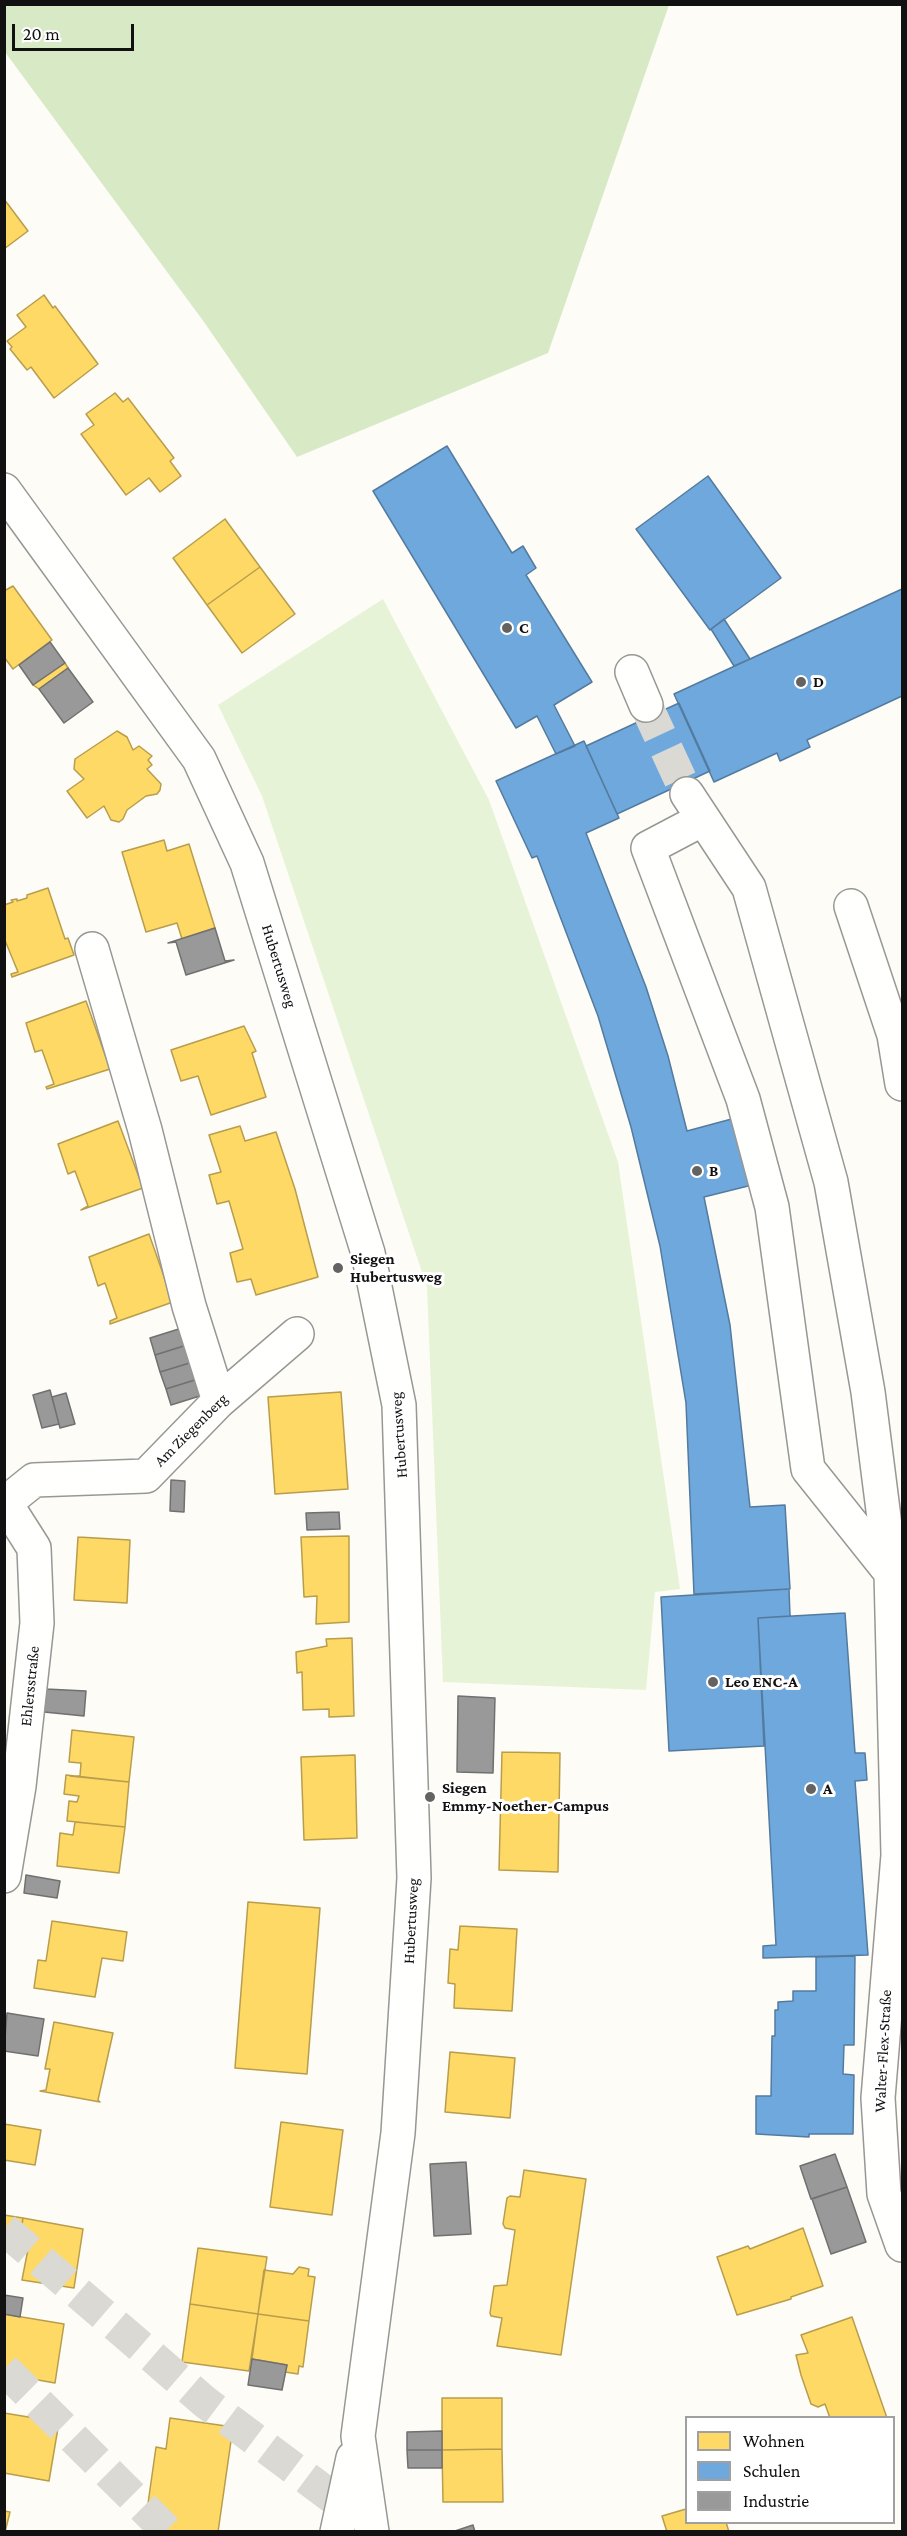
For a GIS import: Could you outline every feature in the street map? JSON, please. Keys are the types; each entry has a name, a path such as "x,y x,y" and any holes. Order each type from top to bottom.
{"street":[{"name":"Hubertusweg","path":"4,490 199,759 247,863 368,1253 399,1405 414,1878 398,2133 358,2436 337,2532"},
{"path":"632,672 646,705"},
{"path":"695,807 749,888 831,1182 868,1392 891,1573 808,1469 772,1207 742,1099 648,848 695,807"},
{"path":"851,906 898,1026 903,1084"},
{"path":"92,949 145,1130 189,1306 219,1401"},
{"name":"Am Ziegenberg","path":"5,1504 34,1480 146,1476 219,1401 297,1334"},
{"name":"Ehlersstraße","path":"4,1875 19,1786 37,1623 34,1548 5,1504"},
{"path":"891,1573 903,1532"},
{"name":"Walter-Flex-Straße","path":"891,1573 898,1855 878,2098 884,2194 903,2245"},
{"name":"Hubertusweg","path":"358,2436 372,2532"}],"green space":[{"path":"4,5 669,5 548,353 297,457 204,322 5,52"},
{"path":"383,599 489,800 618,1162 680,1589 655,1592 646,1690 443,1682 427,1287 262,796 218,705"}],"building: Wohnen":[{"path":"4,199 28,231 4,249"},
{"path":"44,295 53,308 55,306 98,364 54,398 31,367 27,370 10,349 12,347 7,341 26,327 17,315"},
{"path":"115,393 123,402 128,398 174,458 170,461 181,476 160,492 149,478 126,495 81,434 94,425 86,414"},
{"path":"225,519 260,567 207,605 173,558"},
{"path":"260,567 295,614 242,653 207,605"},
{"path":"13,586 52,640 13,669 4,657 4,591"},
{"path":"65,663 68,668 39,689 33,685"},
{"path":"117,731 127,737 133,750 139,746 152,756 148,760 152,765 147,769 161,784 160,790 157,794 146,796 127,810 119,822 111,820 104,806 87,818 67,791 84,779 74,769 75,759"},
{"path":"164,840 167,851 189,844 215,928 182,939 177,923 146,932 122,852"},
{"path":"48,888 65,939 68,938 74,955 12,977 11,974 18,972 4,938 4,905 13,902 11,900 27,898 27,895"},
{"path":"86,1001 110,1069 47,1089 46,1087 54,1084 42,1050 35,1052 26,1023"},
{"path":"244,1026 256,1051 252,1053 266,1097 211,1115 198,1076 181,1081 171,1050"},
{"path":"118,1121 143,1188 81,1210 88,1206 75,1171 68,1174 58,1144"},
{"path":"240,1126 245,1141 276,1132 295,1189 318,1277 256,1295 251,1279 237,1282 230,1253 243,1249 229,1201 217,1204 209,1175 221,1172 209,1135"},
{"path":"149,1234 173,1302 110,1324 110,1321 117,1318 105,1283 98,1286 89,1257"},
{"path":"341,1392 348,1489 275,1494 268,1397"},
{"path":"349,1536 349,1622 316,1624 317,1596 304,1597 301,1537"},
{"path":"78,1537 130,1540 127,1603 74,1600"},
{"path":"352,1638 354,1716 329,1717 329,1709 303,1710 302,1672 297,1673 296,1652 327,1646 326,1639"},
{"path":"72,1730 134,1737 129,1782 70,1776 80,1776 81,1763 69,1762"},
{"path":"502,1752 560,1753 558,1872 499,1870"},
{"path":"355,1755 357,1838 304,1840 301,1757"},
{"path":"66,1775 129,1782 125,1827 67,1821 69,1801 77,1802 79,1796 64,1794"},
{"path":"75,1822 125,1827 119,1873 57,1866 60,1833 73,1835"},
{"path":"248,1902 320,1908 307,2074 235,2068"},
{"path":"52,1921 127,1932 123,1961 102,1958 95,1997 34,1988 38,1960 46,1961"},
{"path":"460,1926 517,1929 512,2011 454,2008 455,1984 448,1983 450,1949 458,1950"},
{"path":"54,2022 113,2033 98,2100 100,2102 40,2091 46,2090 50,2069 45,2069"},
{"path":"450,2052 515,2058 510,2118 445,2112"},
{"path":"281,2122 343,2130 332,2215 270,2207"},
{"path":"4,2124 41,2130 35,2165 4,2160"},
{"path":"524,2170 586,2179 561,2355 497,2346 502,2318 491,2316 490,2313 494,2286 507,2285 515,2230 505,2228 503,2224 507,2198 520,2197"},
{"path":"4,2215 23,2218 18,2252 4,2250"},
{"path":"23,2218 83,2229 74,2288 22,2280 28,2249 18,2247"},
{"path":"803,2228 823,2286 791,2297 791,2299 737,2315 717,2257 748,2246 750,2249"},
{"path":"198,2248 267,2257 258,2314 190,2304"},
{"path":"299,2267 309,2269 308,2276 315,2277 309,2321 258,2314 264,2270 293,2274"},
{"path":"190,2304 258,2314 249,2371 182,2362"},
{"path":"4,2314 64,2324 55,2383 4,2374"},
{"path":"258,2314 309,2321 303,2367 299,2366 298,2374 285,2372 287,2365 252,2359"},
{"path":"852,2317 886,2416 829,2416 825,2404 818,2407 811,2404 796,2355 808,2353 801,2335"},
{"path":"442,2398 502,2398 502,2449 442,2450"},
{"path":"4,2413 59,2422 49,2481 4,2473"},
{"path":"170,2418 233,2427 218,2532 144,2532 156,2447 166,2449"},
{"path":"502,2449 503,2502 443,2502 442,2450"},
{"path":"685,2509 685,2524 727,2524 729,2532 667,2532 662,2516"},
{"path":"4,2511 10,2512 5,2532 4,2532"}],"building: Schulen":[{"name":"C","path":"447,446 512,553 523,546 536,568 526,575 592,682 554,705 575,746 556,754 537,716 516,728 373,491"},
{"path":"708,476 781,578 710,630 636,529"},
{"name":"D","path":"902,589 902,696 807,740 810,747 780,761 777,753 714,782 674,694"},
{"path":"724,619 750,659 734,666 711,629"},
{"path":"679,703 710,771 617,814 586,746"},
{"name":"B","path":"584,741 619,818 586,833 646,987 668,1056 687,1131 739,1117 756,1184 704,1197 730,1325 750,1507 785,1505 790,1589 694,1594 686,1403 660,1246 631,1127 598,1016 537,856 532,858 496,781"},
{"name":"Leo ENC-A","path":"789,1589 790,1616 758,1618 764,1746 669,1751 661,1597"},
{"name":"A","path":"845,1613 855,1753 865,1753 867,1780 855,1781 868,1955 763,1958 763,1946 776,1945 758,1618"},
{"path":"855,1956 854,2045 844,2045 843,2074 854,2075 853,2134 809,2134 809,2137 756,2134 756,2096 771,2096 772,2036 775,2036 775,2010 778,2010 778,2002 793,2001 793,1991 816,1991 816,1957"}],"building: Industrie":[{"path":"50,642 65,663 33,685 19,665"},
{"path":"68,668 93,702 64,723 39,689"},
{"path":"215,928 225,961 234,960 186,975 176,942 168,943"},
{"path":"182,1328 187,1345 155,1355 150,1338"},
{"path":"187,1345 193,1362 160,1372 155,1355"},
{"path":"193,1362 198,1379 166,1389 160,1372"},
{"path":"198,1379 203,1395 171,1405 166,1389"},
{"path":"50,1390 59,1424 42,1428 33,1395"},
{"path":"66,1393 75,1424 60,1428 52,1397"},
{"path":"171,1480 185,1481 184,1512 170,1511"},
{"path":"339,1512 340,1529 307,1530 306,1513"},
{"path":"46,1689 86,1691 84,1716 44,1712"},
{"path":"458,1696 495,1698 493,1773 457,1772"},
{"path":"26,1875 60,1881 57,1898 24,1893"},
{"path":"7,2013 44,2019 38,2056 4,2051"},
{"path":"835,2154 847,2187 811,2199 800,2166"},
{"path":"466,2162 471,2234 434,2236 430,2164"},
{"path":"847,2187 866,2242 831,2254 812,2199"},
{"path":"4,2295 23,2298 20,2317 4,2314"},
{"path":"252,2359 287,2365 282,2390 248,2385"},
{"path":"442,2431 442,2450 407,2450 407,2432"},
{"path":"407,2450 442,2450 442,2468 408,2468"},
{"path":"473,2525 475,2532 452,2532"}],"tunnel":[{"path":"646,705 687,794"},
{"path":"4,2229 205,2402 364,2521"},
{"path":"4,2369 168,2532"}],"place":[{"name":"C","path":"507,628"},
{"name":"D","path":"801,682"},
{"name":"B","path":"697,1171"},
{"name":"Siegen Hubertusweg","path":"338,1268"},
{"name":"Leo ENC-A","path":"713,1682"},
{"name":"A","path":"811,1789"},
{"name":"Siegen Emmy-Noether-Campus","path":"430,1797"}]}
